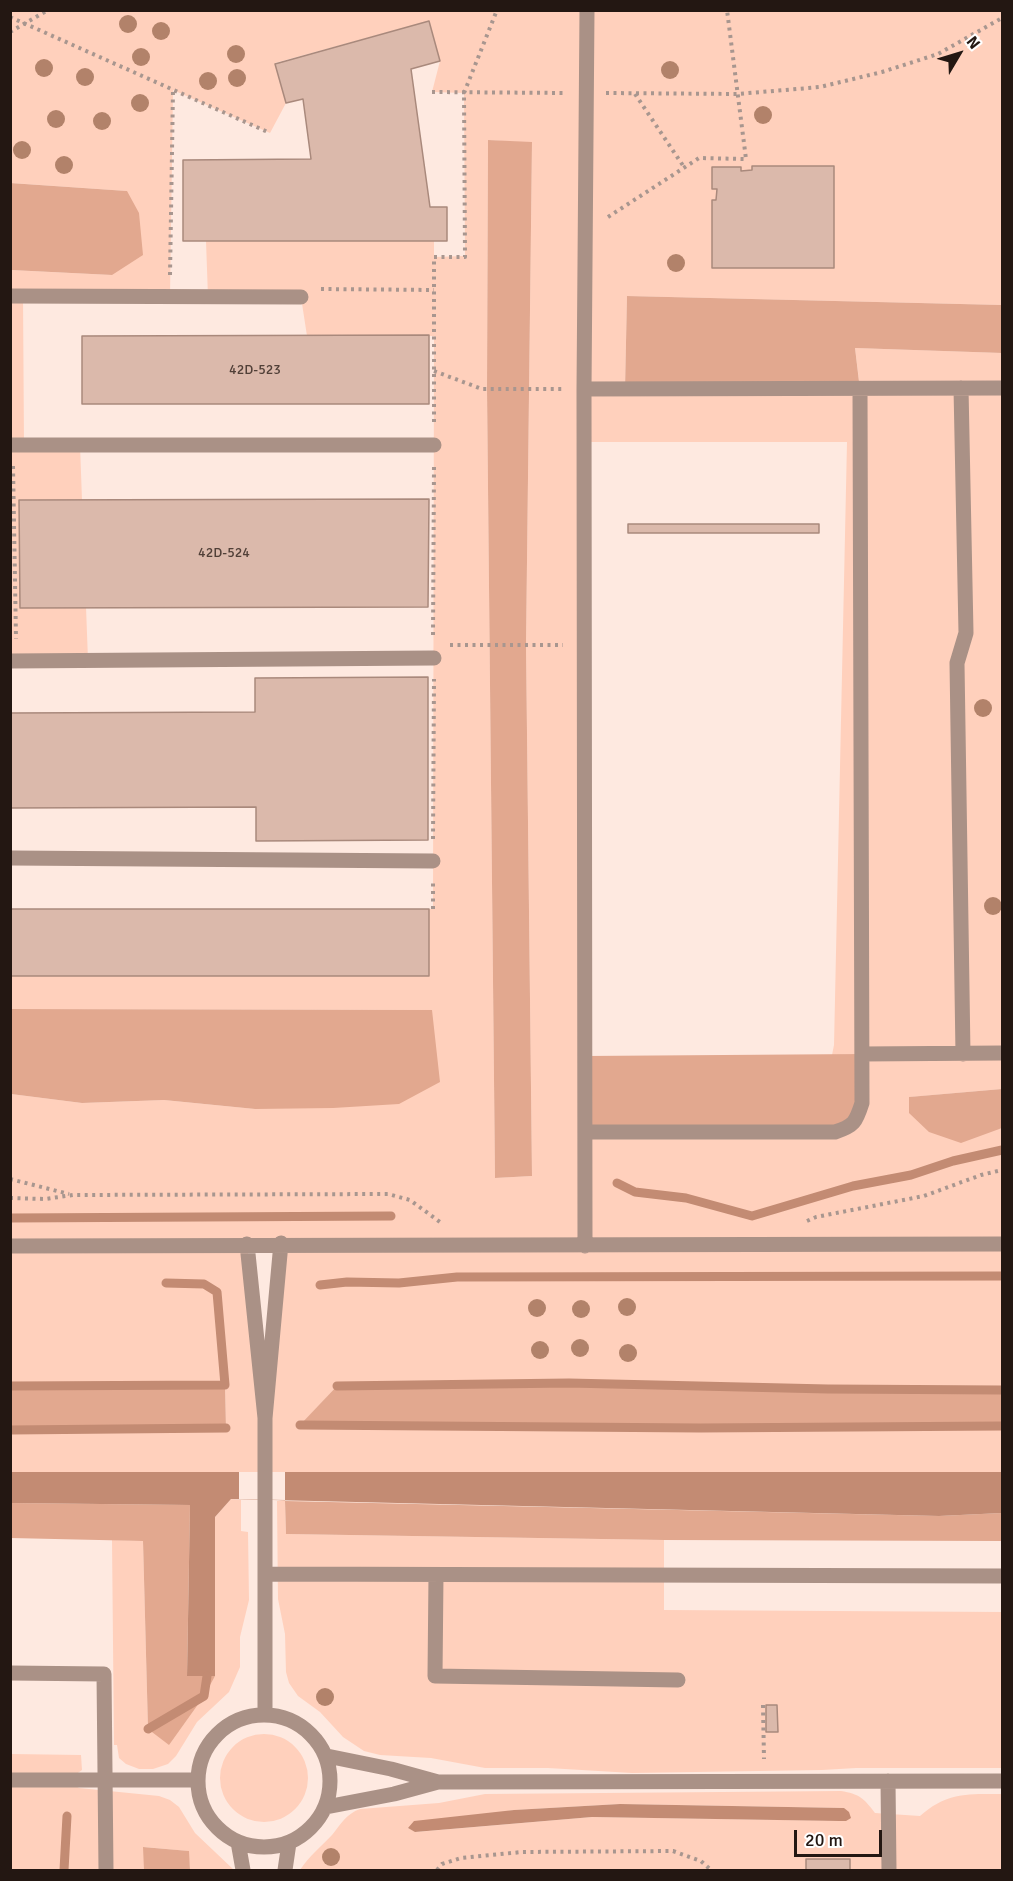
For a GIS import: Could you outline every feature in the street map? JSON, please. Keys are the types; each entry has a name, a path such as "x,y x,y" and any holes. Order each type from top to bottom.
{"lane":[{"path":"585,1246 584,389 587,10"},
{"path":"10,296 301,297"},
{"path":"961,388 966,633 957,663 963,1054"},
{"path":"584,389 1002,388"},
{"path":"585,1132 835,1132 849,1127 857,1119 862,1103 860,390"},
{"path":"12,445 434,445"},
{"path":"13,661 434,651"},
{"path":"10,858 433,861"},
{"path":"862,1054 1002,1053"},
{"path":"10,1246 281,1243 585,1246 1002,1244"},
{"path":"265,1714 265,1418 281,1243"},
{"path":"247,1244 265,1418"},
{"path":"265,1574 1002,1576"},
{"path":"436,1575 435,1676 678,1680"},
{"path":"10,1673 104,1674 106,1870"},
{"path":"265,1714 291,1719 313,1734 327,1756 331,1782 326,1807 311,1829 290,1843 263,1848 238,1842 216,1827 202,1806 197,1780 203,1754 218,1733 240,1719 265,1714"},
{"path":"327,1756 391,1769 438,1782"},
{"path":"10,1780 197,1780"},
{"path":"888,1781 888,1870"},
{"path":"326,1807 394,1794 438,1782 1002,1781"},
{"path":"238,1842 243,1870"},
{"path":"285,1870 290,1843"}],"path":[{"path":"10,32 48,10"},
{"path":"433,909 434,257 465,257 464,93 497,10"},
{"path":"585,232 699,158 746,159 727,10"},
{"path":"10,17 270,133"},
{"path":"432,92 738,94 820,87 882,72 938,54 1002,18"},
{"path":"170,296 173,90"},
{"path":"634,93 684,168"},
{"path":"301,297 317,289 434,290"},
{"path":"434,371 482,389 584,389"},
{"path":"12,445 13,661"},
{"path":"434,651 585,646"},
{"path":"785,1245 795,1228 816,1217 924,1196 981,1175 1002,1170"},
{"path":"10,1179 73,1195"},
{"path":"10,1198 45,1199 73,1195 388,1194 410,1200 444,1225 456,1243"},
{"path":"763,1705 765,1781"},
{"path":"437,1870 442,1864 461,1857 522,1852 662,1851 673,1851 701,1861 711,1870"}],"shaded area":[{"path":"11,11 1002,11 1002,305 627,296 625,389 860,389 855,348 1002,353 1002,1089 910,1097 909,1112 1002,1128 1002,1390 828,1389 569,1383 337,1386 301,1425 700,1428 1002,1426 1002,1472 11,1472 11,1430 226,1428 225,1385 11,1386 11,1094 82,1103 164,1100 255,1109 432,1010 10,1009 11,976 429,976 429,909 433,909 434,336 307,336 301,297 208,297 206,241 434,241 434,257 465,256 464,93 432,92 440,61 429,21 275,63 286,103 270,133 173,90 170,296 23,296 24,445 80,445 82,500 19,500 20,607 86,607 88,660 11,661 10,270 112,275 127,191 11,183","holes":["488,140 532,143 526,645 532,1176 495,1178 487,389","752,166 834,166 834,268 712,268 712,201 716,200 717,189 712,167 740,167 741,171 752,170","584,442 847,442 832,1055 861,1054 585,1132","247,1244 281,1244 264,1414"]},
{"path":"488,140 532,142 526,645 532,1176 495,1178 487,389"},
{"path":"10,183 127,191 139,213 143,255 112,275 11,270"},
{"path":"627,296 1002,305 1002,353 855,348 860,390 625,389"},
{"path":"11,1009 432,1010 440,1082 399,1104 333,1108 255,1109 164,1100 82,1103 11,1094"},
{"path":"862,1054 862,1103 849,1127 585,1132 585,1056"},
{"path":"1002,1089 1002,1128 961,1143 929,1132 909,1113 909,1097"},
{"path":"569,1383 828,1389 1002,1390 1002,1426 700,1428 300,1425 337,1386"},
{"path":"225,1385 226,1428 11,1430 11,1386"},
{"path":"11,1472 1002,1472 1002,1513 939,1516 231,1499 215,1517 215,1676 187,1676 190,1505 11,1503"},
{"path":"231,1499 241,1500 241,1531 248,1532 249,1600 240,1637 240,1667 229,1692 197,1722 176,1756 168,1764 153,1769 139,1769 126,1764 119,1758 117,1745 114,1745 112,1540 143,1541 148,1729 215,1676 215,1517"},
{"path":"285,1500 286,1534 664,1540 664,1610 1002,1612 1002,1768 856,1768 632,1773 548,1768 485,1768 431,1758 380,1755 364,1751 343,1737 320,1712 298,1696 289,1683 286,1672 285,1634 278,1599 277,1501"},
{"path":"285,1501 939,1516 1002,1513 1002,1541 664,1540 286,1534"},
{"path":"11,1503 190,1505 187,1676 215,1676 204,1696 169,1745 148,1729 143,1541 11,1538"},
{"path":"264,1734 281,1738 295,1747 304,1761 308,1778 304,1795 295,1809 281,1818 264,1822 247,1818 233,1809 224,1795 220,1778 224,1761 233,1747 247,1738"},
{"path":"11,1754 81,1755 82,1770 68,1780 79,1788 159,1796 170,1800 179,1807 195,1833 234,1870 190,1870 188,1851 144,1847 144,1870 11,1870"},
{"path":"841,1791 861,1798 875,1813 920,1816 939,1802 949,1798 1002,1794 1002,1870 850,1870 850,1859 806,1859 806,1870 300,1870 344,1820 360,1809 439,1803 485,1794","holes":["620,1804 844,1808 846,1821 592,1817 416,1832 408,1828 514,1810"]},
{"path":"620,1804 844,1808 849,1812 851,1818 839,1821 592,1817 415,1832 408,1828 414,1821 514,1810"},
{"path":"143,1847 189,1851 190,1870 144,1870"}],"pier":[{"path":"239,1472 285,1472 285,1500 239,1499"}],"building":[{"path":"429,21 440,61 411,69 430,207 447,207 447,241 183,241 183,160 311,159 303,99 286,103 275,64"},
{"path":"752,166 834,166 834,268 712,268 712,200 716,200 717,189 712,189 712,167 741,167 741,171 752,170"},
{"path":"429,335 429,404 82,404 82,336"},
{"path":"429,499 428,607 20,608 19,500"},
{"path":"628,524 819,524 819,533 628,533"},
{"path":"428,677 428,840 256,841 256,807 10,808 10,713 255,712 255,678"},
{"path":"10,909 429,909 429,976 10,976"},
{"path":"766,1705 777,1705 778,1732 766,1732"},
{"path":"806,1859 850,1859 850,1870 806,1870"}],"waterway":[{"path":"617,1183 635,1192 686,1198 752,1216 853,1186 911,1175 953,1161 1002,1150"},
{"path":"10,1218 391,1216"},
{"path":"320,1285 347,1282 399,1283 457,1277 1002,1276"},
{"path":"10,1386 225,1385 217,1292 204,1284 166,1283"},
{"path":"337,1386 569,1383 828,1389 1002,1390"},
{"path":"300,1425 700,1428 1002,1426"},
{"path":"10,1430 226,1428"},
{"path":"148,1729 204,1696 207,1676"},
{"path":"64,1870 67,1816"}]}
